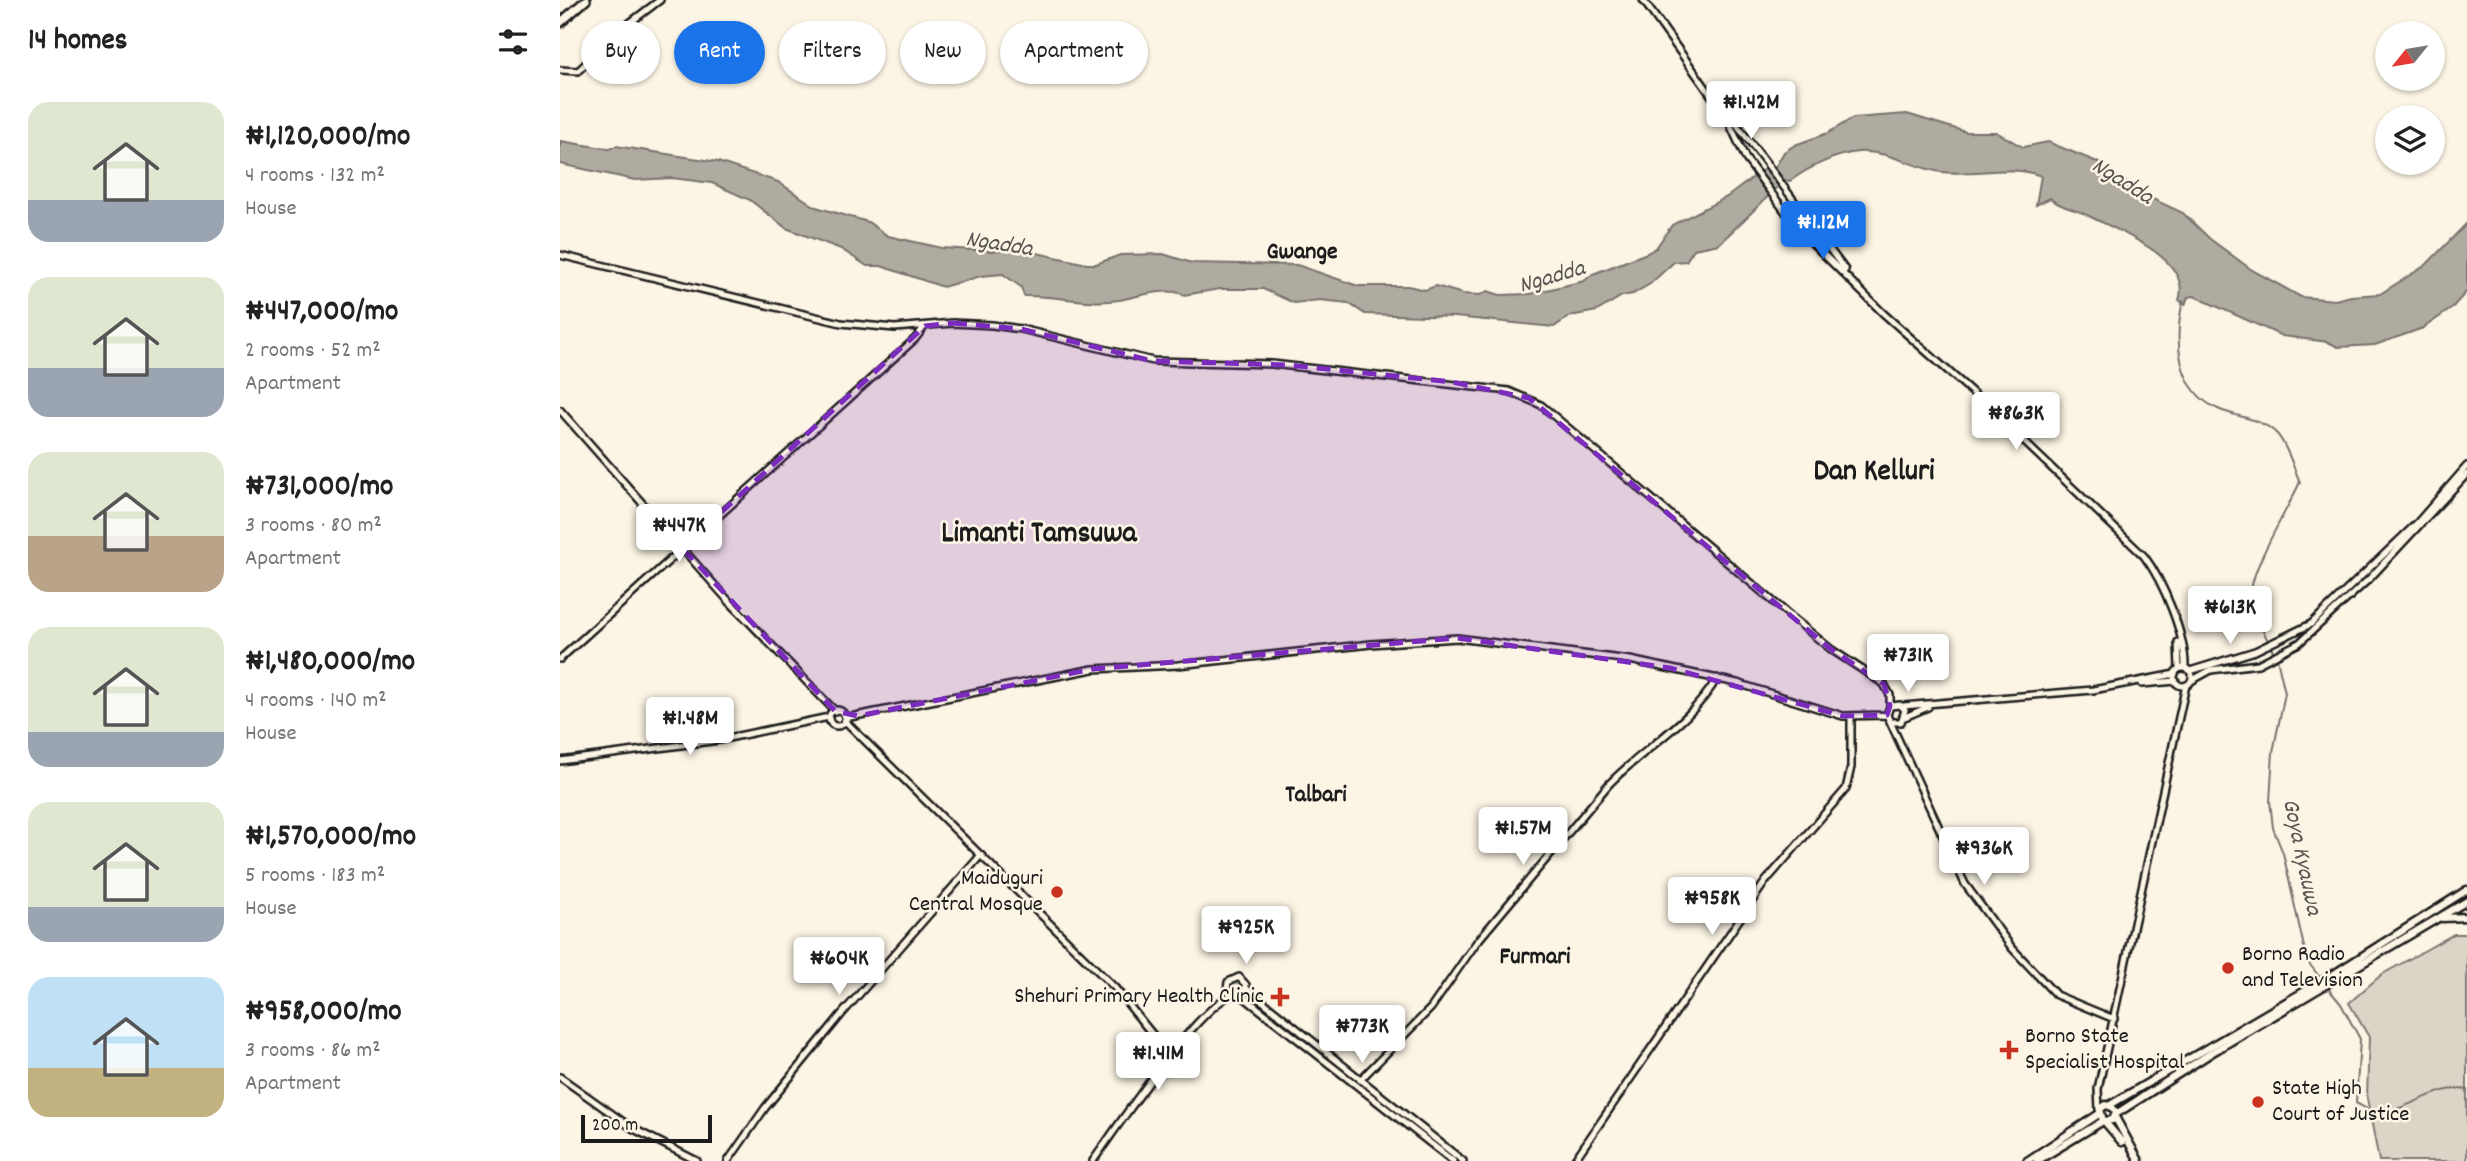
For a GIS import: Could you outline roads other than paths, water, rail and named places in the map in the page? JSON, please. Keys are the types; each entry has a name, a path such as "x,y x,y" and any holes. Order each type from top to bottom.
{"highway":[{"path":"560,23 586,0"},
{"path":"560,11 579,6"}],"main road":[{"path":"560,70 578,71 623,28 660,0"},
{"path":"1643,0 1726,116 1734,121 1851,278"},
{"path":"1726,116 1727,125 1753,170 1782,210 1884,314 1973,393 2144,555 2160,581 2177,632 2183,683 2098,1089 2099,1113 2137,1161"},
{"path":"560,255 841,323 875,327 962,323 1002,326 1153,361 1272,364 1360,372 1480,386 1530,398 1597,450 1832,650 1884,684 1891,706 1886,715"},
{"path":"560,659 915,340 925,326"},
{"path":"560,411 819,697 844,717 854,733 1115,988 1161,1045 1166,1059"},
{"path":"1891,706 1931,706 2132,683 2183,683 2211,670 2258,664 2285,653 2370,578 2467,469"},
{"path":"2132,683 2255,651 2311,624 2418,522 2467,469"},
{"path":"844,717 1093,669 1178,665 1371,643 1457,638 1630,660 1717,678 1852,717 1886,715"},
{"path":"2182,670 2183,683"},
{"path":"1360,1080 1431,1008 1476,943 1609,783 1633,759 1701,703 1717,678"},
{"path":"819,697 830,719 854,733"},
{"path":"1903,706 1905,717"},
{"path":"1891,722 1901,722 1905,717 1931,706"},
{"path":"830,719 835,710"},
{"path":"1886,715 1965,884 2012,948 2056,995 2114,1019"},
{"path":"838,726 844,717"},
{"path":"1574,1161 1765,882 1846,789 1851,767 1852,717"},
{"path":"560,761 719,740 830,719"},
{"path":"728,1161 765,1108 841,1015 981,855"},
{"path":"2335,977 2467,890"},
{"path":"2037,1161 2115,1116 2335,977 2467,901"},
{"path":"2440,918 2467,917"},
{"path":"1230,992 1228,982 1237,977 1244,980 1246,988 1463,1161"},
{"path":"1241,995 1246,988"},
{"path":"1230,992 1241,995 1453,1161"},
{"path":"1093,1161 1166,1059 1230,992"},
{"path":"2027,1161 2108,1105 2297,1000"},
{"path":"1161,1045 1175,1048"},
{"path":"560,1077 632,1128 698,1161"},
{"path":"2098,1089 2137,1161"}],"water":[{"name":"Ngadda","path":"1907,114 1966,132 1996,132 2023,147 2048,142 2097,162 2144,195 2183,213 2210,239 2252,270 2301,297 2335,300 2380,294 2426,265 2467,223 2467,291 2451,309 2423,328 2375,345 2338,347 2328,342 2282,336 2194,296 2188,297 2185,305 2179,300 2180,285 2175,272 2150,248 2050,198 2036,205 2041,176 2018,171 1941,172 1890,156 1858,152 1831,159 1790,181 1785,180 1719,244 1694,249 1686,261 1674,262 1650,284 1633,294 1622,296 1597,311 1570,316 1554,327 1455,317 1365,314 1348,303 1319,300 1294,303 1263,289 1220,289 1184,295 1160,292 1119,300 1083,301 1024,296 1021,287 1003,274 981,276 943,287 881,266 867,266 841,249 786,228 750,200 712,183 672,178 635,180 560,164 560,141 609,149 616,146 718,162 778,182 816,207 868,222 888,236 942,248 990,251 1019,249 1087,264 1096,264 1120,255 1163,254 1192,263 1297,265 1358,286 1408,286 1425,290 1436,286 1463,294 1480,295 1488,291 1500,295 1530,294 1584,281 1593,274 1656,248 1672,225 1727,197 1763,170 1776,166 1784,152 1795,145 1828,133 1853,118"}],"waterway":[{"name":"Goya Kyauwa","path":"2183,301 2179,347 2181,362 2194,389 2218,409 2264,424 2277,434 2287,450 2300,482 2264,552 2251,592 2256,616 2274,653"},
{"name":"Goya Kyauwa","path":"2277,658 2285,693 2273,752 2270,801 2273,828 2283,853 2307,961 2322,980"},
{"name":"Goya Kyauwa","path":"2327,987 2341,1004 2360,1039 2356,1103 2374,1112 2388,1111 2444,1091 2467,1090"}],"place":[{"name":"Maiduguri Central Mosque","path":"1057,892"},
{"name":"Borno Radio and Television","path":"2228,968"},
{"name":"Shehuri Primary Health Clinic","path":"1280,997"},
{"name":"Borno State Specialist Hospital","path":"2009,1050"},
{"name":"State High Court of Justice","path":"2258,1102"}],"district":[{"name":"Gwange","path":"1302,253"},
{"name":"Dan Kelluri","path":"1874,473"},
{"name":"Limanti Tamsuwa","path":"1039,535"},
{"name":"Talbari","path":"1316,796"},
{"name":"Furmari","path":"1535,958"}]}
